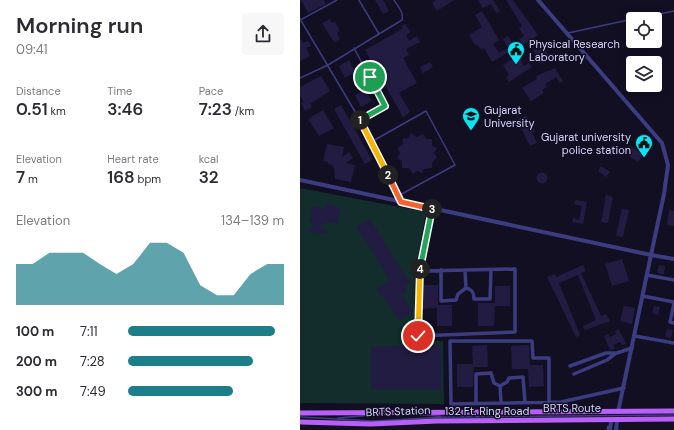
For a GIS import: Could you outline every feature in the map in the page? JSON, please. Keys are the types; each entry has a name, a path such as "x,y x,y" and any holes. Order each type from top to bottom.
{"main road":[{"name":"132 Ft. Ring Road","path":"300,413 618,412 674,410"},
{"name":"132 Ft. Ring Road","path":"300,422 372,424 437,421 617,421 674,419"}],"street":[{"path":"538,0 662,143 668,165 664,194 618,412"},
{"path":"300,180 674,259"},
{"path":"420,271 515,269 515,332 418,336 420,271 432,208"},
{"path":"441,270 441,301 456,300 458,294 466,288"},
{"path":"465,270 466,288"},
{"path":"466,288 470,289 474,293 474,299 490,299 491,270"},
{"path":"647,275 674,280"},
{"path":"643,296 674,303 670,322 674,323"},
{"path":"634,336 674,343"},
{"path":"549,402 549,358 533,358 532,341 450,341 450,403 561,402 624,388"},
{"path":"574,374 607,360 617,353 632,348"},
{"path":"570,366 606,353 617,353"},
{"path":"476,402 476,374 491,373 494,383 500,386"},
{"path":"500,386 507,382 509,378 523,377 525,402"},
{"path":"500,386 501,402"},
{"path":"609,429 611,421"},
{"path":"617,421 617,430"}],"lane":[{"path":"338,0 300,19 360,120 401,202"},
{"path":"360,0 378,34"},
{"path":"300,78 328,65 402,20 403,16 394,0"},
{"path":"662,13 674,11"},
{"path":"567,33 626,21"},
{"path":"354,48 385,106 360,120"},
{"path":"371,142 426,111 455,165 398,196"},
{"name":"BRTS Station","path":"332,418 410,414 446,417"},
{"name":"BRTS Route","path":"446,417 674,415"},
{"path":"300,417 332,418"},
{"name":"BRTS Station","path":"332,418 373,421 446,417"}],"green space":[{"path":"300,188 426,212 415,274 414,339 443,341 444,404 300,403"}],"building":[{"path":"301,0 324,0 326,4 308,13"},
{"path":"375,0 383,0 389,11 383,14"},
{"path":"436,0 454,0 437,11 432,3"},
{"path":"478,0 493,0 500,11 496,13 491,4 483,8"},
{"path":"506,0 513,0 538,35 523,45 519,39 524,36 519,28 522,26"},
{"path":"482,11 499,40 493,44 499,53 508,48 503,39 508,36 515,48 492,62 484,48 482,50 476,44 475,45 469,35 482,27 475,15"},
{"path":"330,19 332,23 335,22 340,31 337,33 340,39 334,42 322,23"},
{"path":"405,24 411,32 406,35 409,41 417,36 420,42 406,49 409,55 403,58 417,83 399,93 410,112 403,117 365,50 399,31 403,28 401,26"},
{"path":"300,38 303,43 308,41 311,46 306,48 310,56 300,61"},
{"path":"544,47 550,59 541,64 533,50 536,49 537,51"},
{"path":"518,56 524,66 529,63 532,67 509,82 506,77 509,75 503,65"},
{"path":"349,60 355,72 345,78 339,66"},
{"path":"430,62 433,67 423,73 420,67"},
{"path":"555,68 563,81 560,83 556,77 545,84 547,87 542,90 544,93 531,101 522,88 537,79 536,76"},
{"path":"321,76 330,91 310,104 312,107 305,111 301,103 304,102 300,95 300,87"},
{"path":"365,90 372,101 361,107 355,95"},
{"path":"341,105 372,160 365,164 334,109"},
{"path":"323,110 334,128 319,136 308,119"},
{"path":"526,115 535,132 532,133 537,143 530,146 517,120"},
{"path":"411,133 417,137 423,134 426,139 432,139 432,146 437,148 434,153 437,158 432,162 432,168 424,169 422,173 417,171 413,174 409,168 402,168 402,161 397,158 400,153 397,148 403,144 402,139 408,138"},
{"path":"327,144 344,147 342,157 349,152 353,158 346,163 355,165 351,182 335,179 334,168 332,165 323,161"},
{"path":"631,146 643,155 638,162 629,156 631,152 628,149"},
{"path":"601,166 610,172 606,177 598,171"},
{"path":"542,172 546,174 548,178 546,182 542,184 538,182 536,178 538,174"},
{"path":"606,195 613,197 608,223 601,222"},
{"path":"575,200 587,202 583,224 572,222 573,218 579,220 582,206 574,204"},
{"path":"327,204 340,208 338,223 326,222 319,229 328,231 325,234 309,231 310,227 315,228 309,219 313,216 310,209 316,206 324,209"},
{"path":"622,209 629,210 623,237 616,236"},
{"path":"669,210 674,211 674,226 667,225"},
{"path":"370,219 410,283 404,287 407,292 402,295 413,312 399,321 384,297 381,296 377,290 390,281 357,227"},
{"path":"622,259 629,281 612,286 605,264"},
{"path":"583,265 586,271 581,273 601,316 606,314 610,321 585,330 583,326 596,320 578,275 559,283 580,335 576,337 547,277 555,274 556,277"},
{"path":"659,265 665,266 664,274 657,273"},
{"path":"422,285 438,285 438,305 452,305 452,326 437,326 437,308 422,309"},
{"path":"495,286 510,286 510,306 495,306 494,326 478,326 478,303 495,303"},
{"path":"624,306 635,308 632,324 620,321"},
{"path":"654,306 660,307 658,315 652,313"},
{"path":"619,329 626,344 622,345 620,342 613,345 615,349 610,350 604,336 608,334 610,337 616,334 615,331"},
{"path":"667,329 673,330 671,338 665,337"},
{"path":"487,345 488,367 474,367 473,387 457,387 457,364 473,364 472,346"},
{"path":"529,345 530,365 543,365 544,386 529,387 528,369 512,369 511,346"},
{"path":"371,346 441,346 441,390 371,390"}],"place":[{"name":"Physical Research Laboratory","path":"516,65"},
{"name":"Gujarat University","path":"471,131"},
{"name":"Gujarat university police station","path":"644,158"}],"route":[{"path":"370,77 385,106 360,120 401,202 432,208 419,275 418,336"}]}
